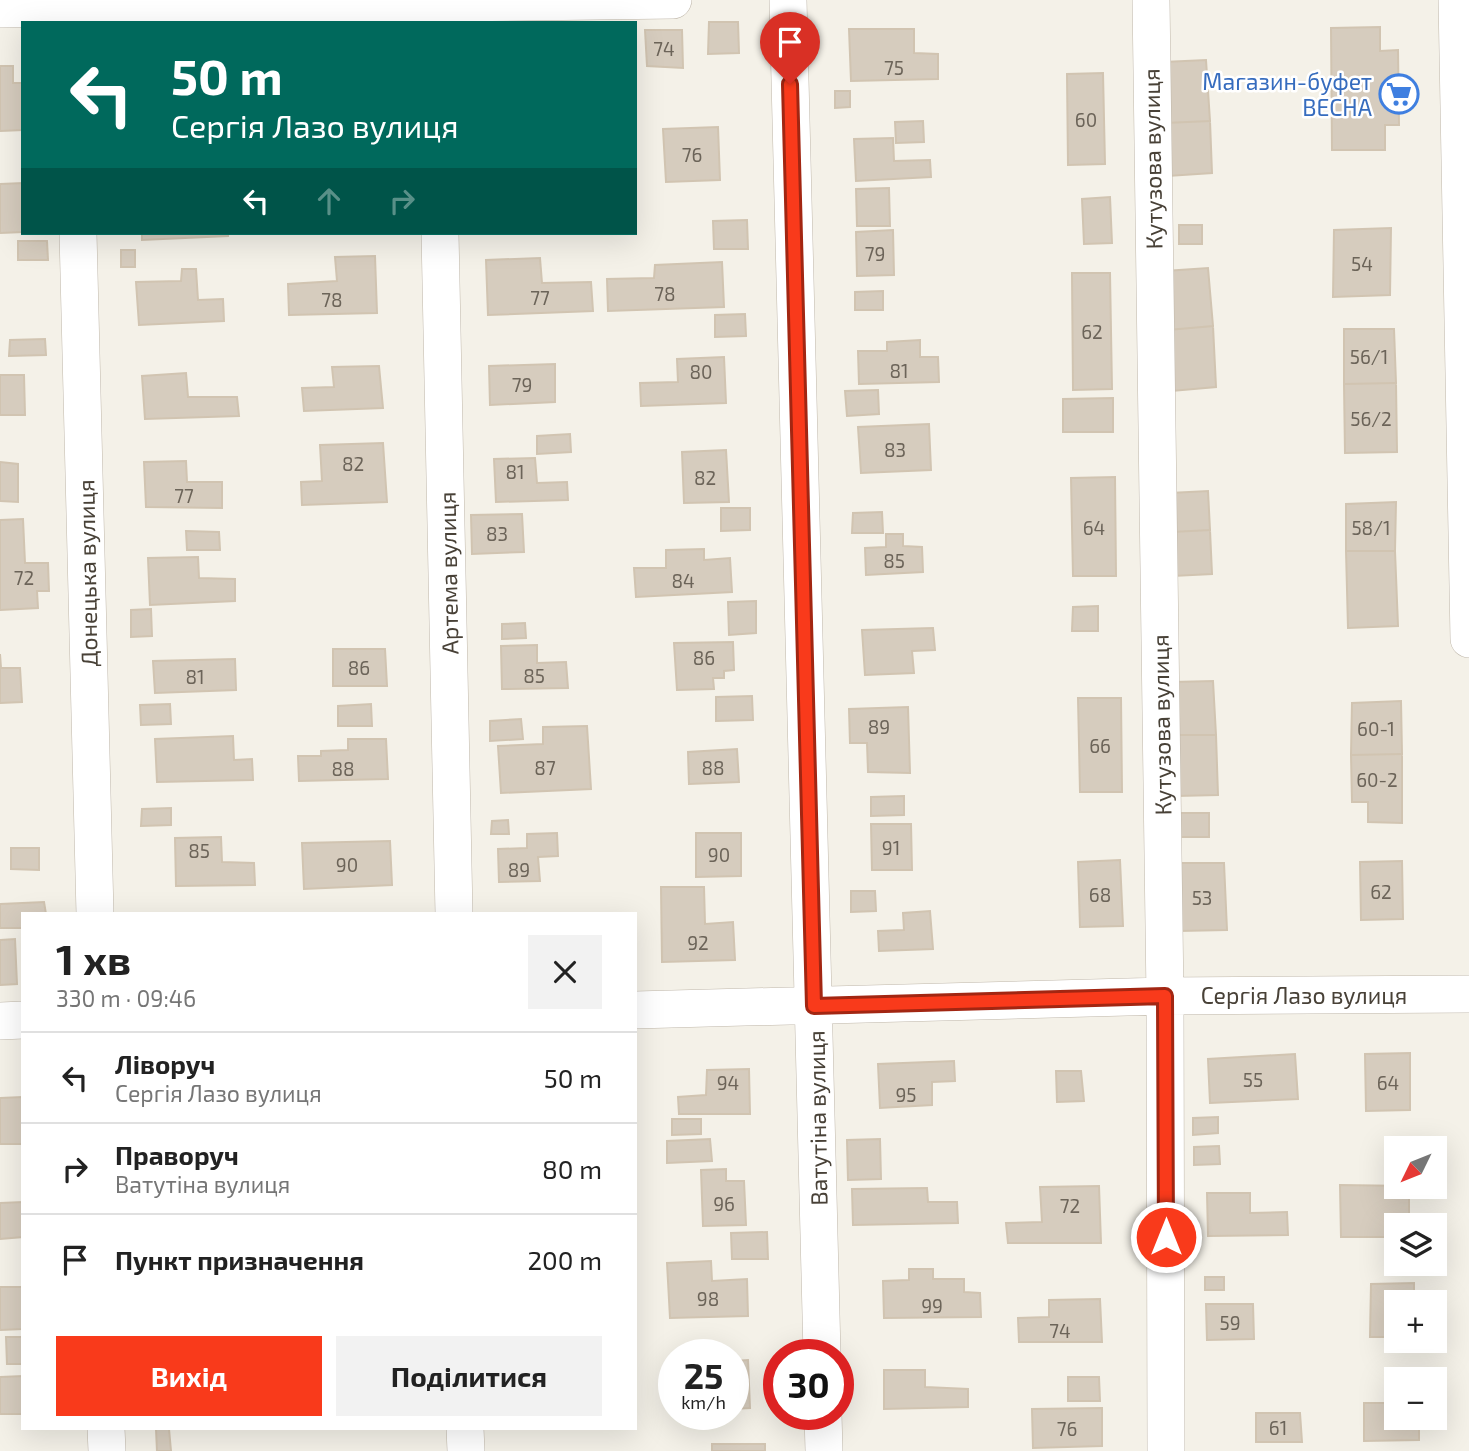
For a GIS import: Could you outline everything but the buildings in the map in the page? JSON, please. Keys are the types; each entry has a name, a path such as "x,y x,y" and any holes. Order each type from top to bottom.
{"street":[{"path":"0,9 434,8 673,0"},
{"name":"Ватутіна вулиця","path":"788,0 822,1339"},
{"name":"Кутузова вулиця","path":"1151,0 1165,996 1166,1451"},
{"path":"1457,0 1464,130 1469,639"},
{"name":"Донецька вулиця","path":"78,235 95,912"},
{"name":"Артема вулиця","path":"440,235 454,912"},
{"name":"Сергія Лазо вулиця","path":"637,1010 1165,996 1469,994"},
{"path":"0,1021 21,1020"},
{"path":"106,1430 107,1451"},
{"path":"465,1430 466,1451"},
{"path":"823,1430 824,1451"}],"place":[{"name":"Магазин-буфет ВЕСНА","path":"1399,94"}],"route":[{"path":"790,84 814,1006 1165,996 1166,1237"}]}
